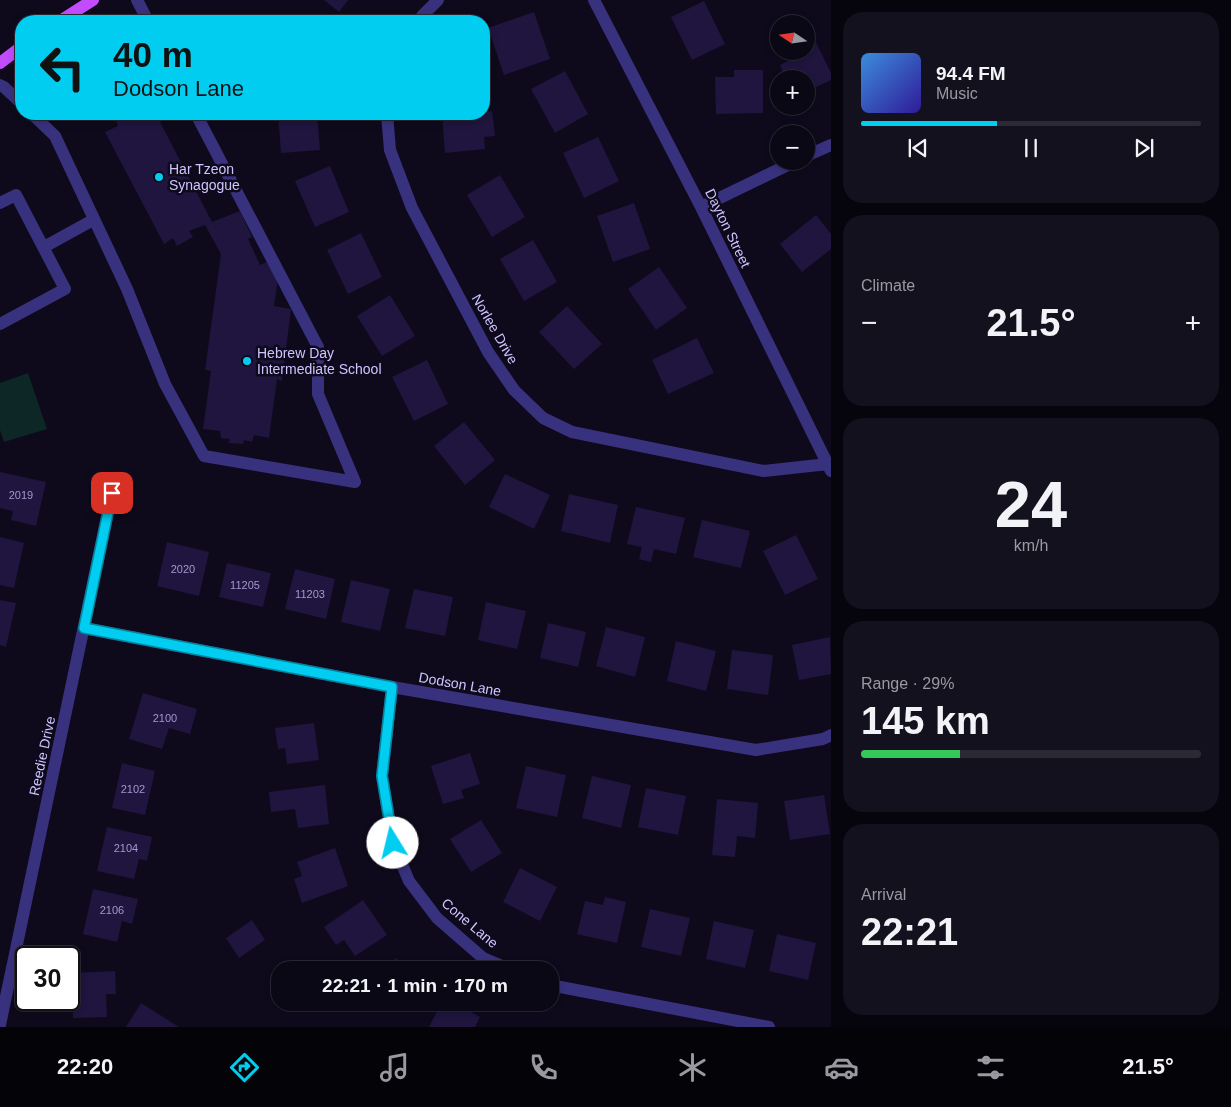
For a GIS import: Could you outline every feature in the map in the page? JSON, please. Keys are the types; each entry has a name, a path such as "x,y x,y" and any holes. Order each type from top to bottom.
{"main road":[{"path":"69,15 93,0"},
{"path":"0,63 15,52"}],"street":[{"path":"137,0 145,15"},
{"path":"425,15 438,0"},
{"name":"Dayton Street","path":"594,0 701,207 830,466"},
{"path":"0,86 4,87 15,98"},
{"path":"38,120 55,136 127,289 165,384 204,456 356,482 318,394 318,347 199,120"},
{"name":"Norlee Drive","path":"388,120 390,150 412,208 488,352 514,390 543,418 572,432 764,471 830,466"},
{"path":"815,152 831,144"},
{"path":"701,207 777,170"},
{"path":"0,203 16,195 66,289 0,324"},
{"path":"44,247 94,220"},
{"name":"Reedie Drive","path":"0,1025 112,493"},
{"name":"Dodson Lane","path":"84,628 392,687 756,750 823,739 831,734"},
{"name":"Cone Lane","path":"392,687 382,776 393,843 409,881 437,918 483,958 490,961"},
{"path":"559,987 769,1027"}],"green space":[{"path":"28,373 47,429 4,442 0,430 0,383"}],"building":[{"path":"324,0 348,0 339,12"},
{"path":"704,1 725,44 692,60 671,17"},
{"path":"534,12 550,59 504,75 490,34 490,27"},
{"path":"815,40 831,73 831,80 815,88 815,70 782,70 780,65 789,60 815,60"},
{"path":"734,70 763,70 763,113 716,114 715,77 734,77"},
{"path":"565,71 588,114 555,133 531,89"},
{"path":"490,111 492,111 495,136 484,137 485,149 445,153 442,120 490,120"},
{"path":"116,120 164,120 160,122 212,222 240,211 252,237 248,239 260,265 269,261 278,278 274,306 291,309 282,381 277,379 269,438 254,435 252,442 244,440 243,444 228,443 230,439 221,438 220,431 203,429 211,371 205,370 221,254 205,225 189,231 193,237 177,246 173,238 164,244 105,132 118,126"},
{"path":"278,120 318,120 320,150 281,153"},
{"path":"598,137 619,181 584,198 563,153"},
{"path":"330,166 349,212 315,227 295,181"},
{"path":"500,175 525,217 492,237 467,195"},
{"path":"634,203 650,249 613,262 597,216"},
{"path":"816,215 831,234 831,249 802,272 780,244"},
{"path":"361,233 382,277 348,294 327,250"},
{"path":"533,240 557,282 524,301 500,259"},
{"path":"659,267 687,308 656,330 628,289"},
{"path":"390,295 415,336 382,356 357,316"},
{"path":"567,306 602,344 574,369 539,332"},
{"path":"697,338 714,373 668,394 652,360"},
{"path":"427,360 448,404 414,421 392,377"},
{"path":"464,422 495,460 465,485 434,446"},
{"path":"0,472 46,482 36,526 11,520 13,511 0,508"},
{"path":"505,474 550,495 534,529 489,507"},
{"path":"569,494 618,505 610,543 561,531"},
{"path":"636,507 685,518 676,554 654,549 651,562 639,559 642,547 627,544"},
{"path":"702,520 750,531 741,568 693,557"},
{"path":"796,535 818,579 785,595 763,551"},
{"path":"0,537 24,543 14,588 0,585"},
{"path":"167,542 209,552 199,596 157,586"},
{"path":"227,563 271,573 263,607 219,597"},
{"path":"295,569 335,579 326,619 285,609"},
{"path":"351,580 390,589 380,631 341,622"},
{"path":"414,589 453,597 445,636 405,628"},
{"path":"0,600 16,603 6,647 0,645"},
{"path":"486,602 526,611 517,649 478,640"},
{"path":"548,623 586,632 578,667 540,658"},
{"path":"606,627 645,637 635,677 596,666"},
{"path":"830,637 831,674 799,680 792,645"},
{"path":"676,641 716,651 706,691 667,681"},
{"path":"732,650 773,655 768,695 727,689"},
{"path":"143,693 197,709 190,734 169,728 162,749 129,739"},
{"path":"314,723 319,760 287,764 285,748 278,749 275,728"},
{"path":"470,753 480,784 461,790 464,798 443,804 431,766"},
{"path":"122,763 155,771 145,815 112,808"},
{"path":"526,766 566,775 557,817 516,808"},
{"path":"592,776 631,785 621,828 582,818"},
{"path":"325,785 329,824 298,828 295,809 271,812 269,792"},
{"path":"646,788 686,796 678,835 638,827"},
{"path":"824,795 830,834 790,840 784,801"},
{"path":"717,799 758,803 755,838 737,836 735,857 712,855"},
{"path":"481,820 502,853 471,872 450,839"},
{"path":"107,827 152,837 147,861 139,859 134,879 97,871"},
{"path":"335,848 348,886 302,903 294,879 302,876 297,862"},
{"path":"520,868 557,887 540,921 503,902"},
{"path":"93,889 138,899 132,924 122,921 117,942 83,934"},
{"path":"605,897 626,902 617,943 577,934 585,901 603,905"},
{"path":"363,900 387,935 355,956 344,940 336,945 324,927"},
{"path":"650,909 690,918 681,956 641,947"},
{"path":"252,920 265,940 239,958 226,938"},
{"path":"714,921 754,930 745,968 706,959"},
{"path":"777,934 816,943 808,980 769,971"},
{"path":"115,971 116,994 106,994 107,1017 73,1018 73,1011 80,1011 80,973"},
{"path":"141,1003 179,1027 126,1027"},
{"path":"437,1011 469,1011 480,1017 475,1027 429,1027"}],"place":[{"name":"Har Tzeon Synagogue","path":"159,177"},
{"name":"Hebrew Day Intermediate School","path":"247,361"}],"route":[{"path":"112,493 84,628 392,687 382,776 393,843"}]}
